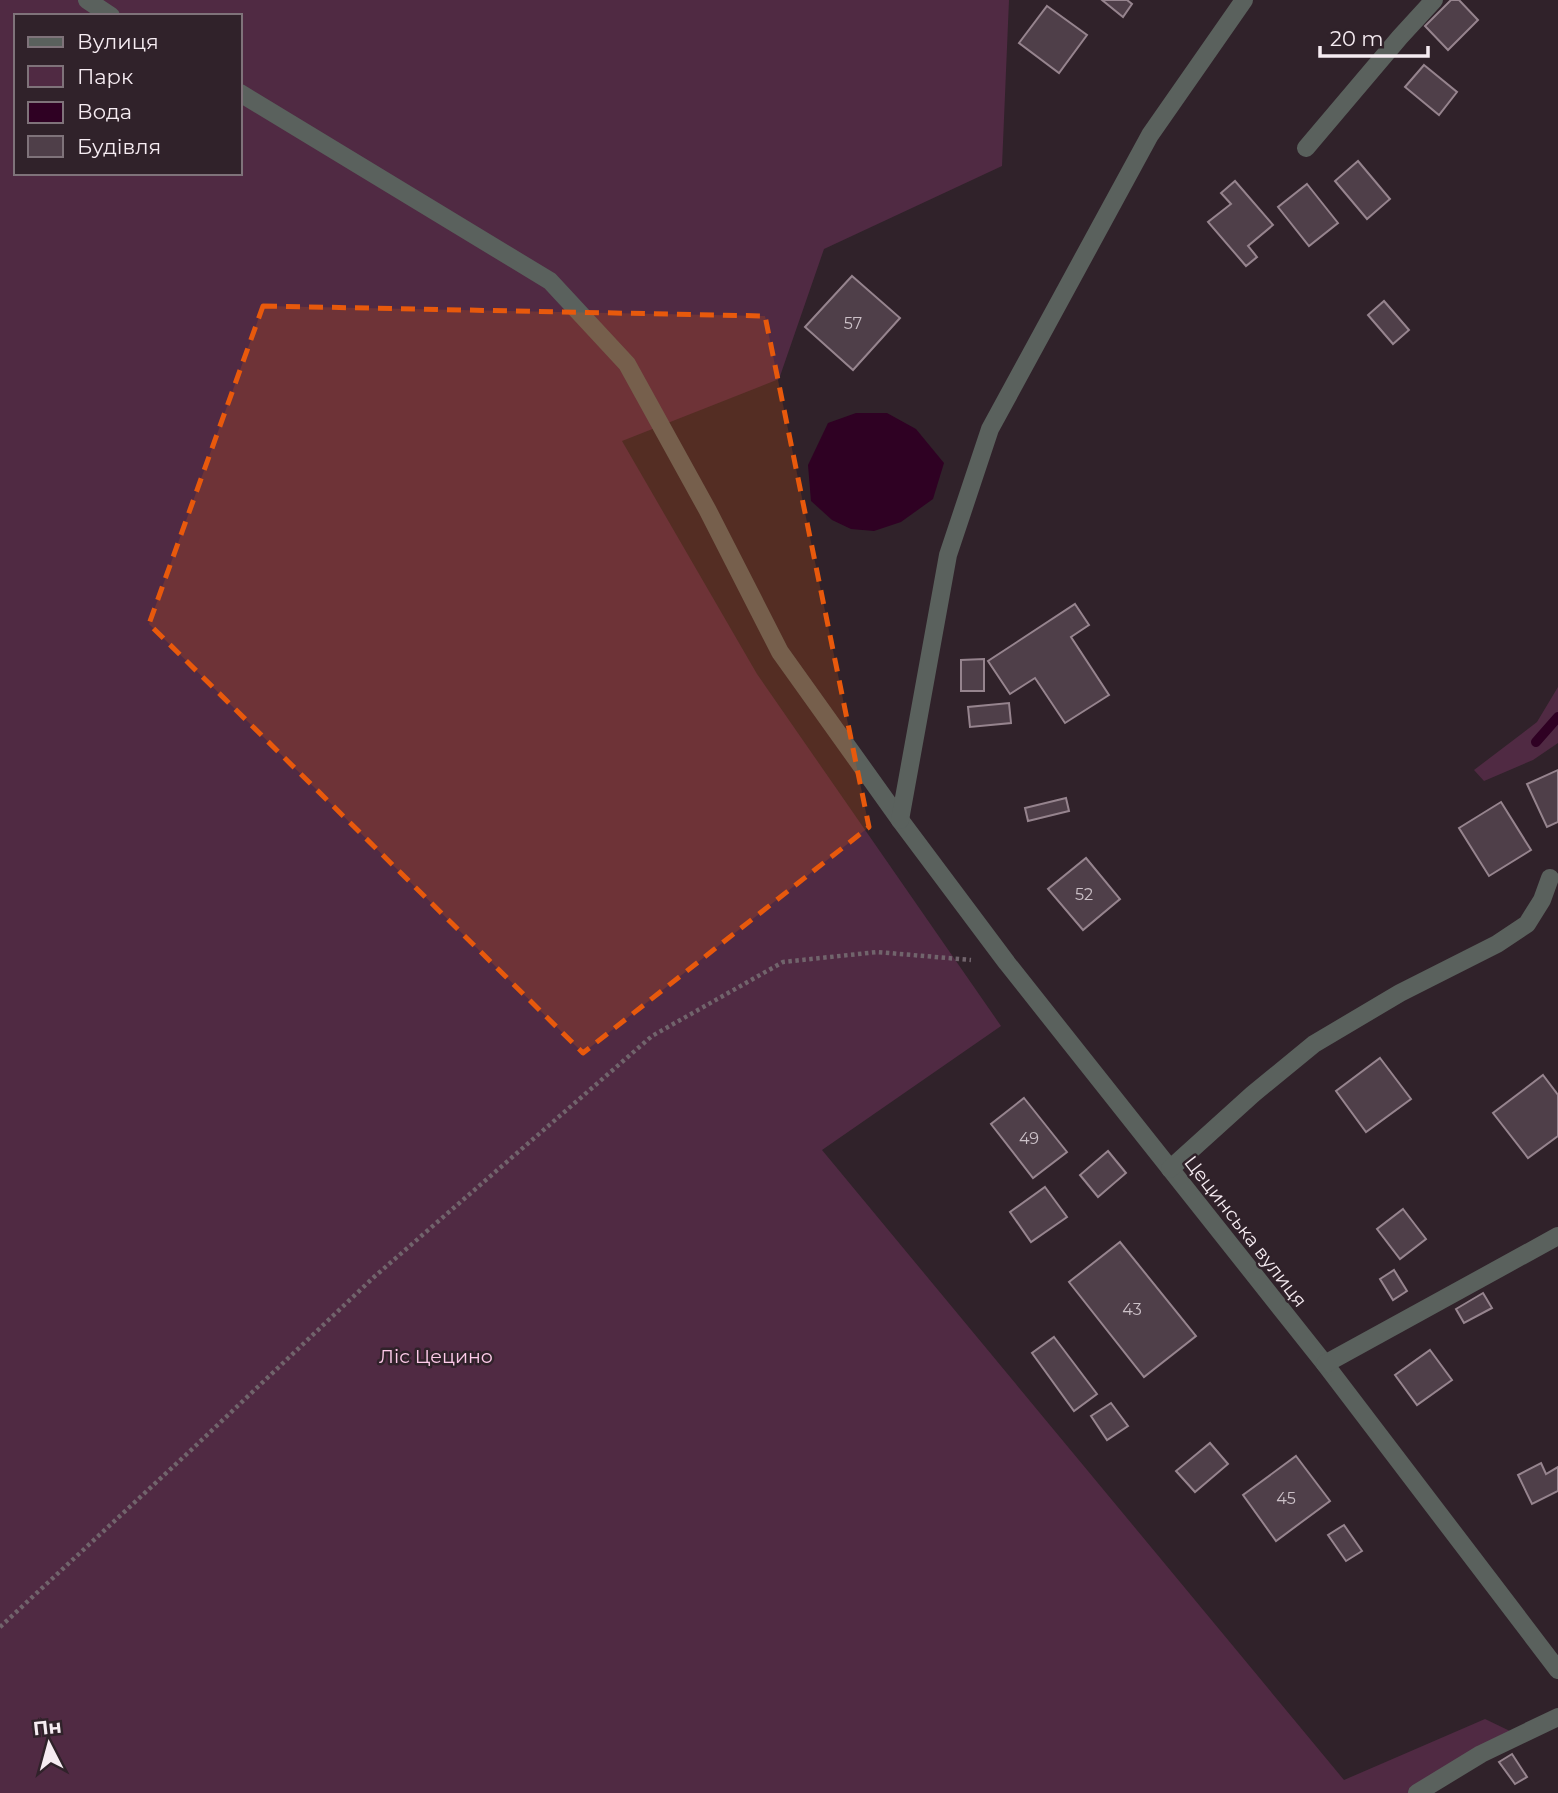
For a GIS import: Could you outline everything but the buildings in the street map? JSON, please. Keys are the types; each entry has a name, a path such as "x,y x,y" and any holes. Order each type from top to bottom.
{"street":[{"path":"87,0 108,14"},
{"path":"900,820 948,555 990,429 1150,135 1244,0"},
{"path":"1306,148 1434,0"},
{"name":"Цецинська вулиця","path":"242,94 550,281 627,363 707,509 780,652 900,820 1007,963 1325,1364 1558,1670"},
{"path":"1170,1169 1253,1094 1314,1044 1400,993 1497,944 1527,924 1542,900 1550,878"},
{"path":"1325,1364 1558,1236"},
{"path":"1417,1793 1481,1754 1558,1717"}],"path":[{"path":"0,1627 374,1277 652,1036 783,962 877,952 1007,963"}],"highlighted area":[{"path":"263,306 765,316 869,827 583,1053 149,624"}],"green space":[{"name":"Ліс Цецино","path":"0,0 1009,0 1002,166 824,249 779,379 622,441 757,674 1001,1026 822,1150 1344,1780 1485,1719 1512,1732 1413,1793 0,1793"},
{"path":"1558,687 1558,743 1533,760 1484,781 1474,770 1537,722"}],"water":[{"path":"856,413 887,413 916,429 944,463 933,499 901,522 874,531 851,529 832,520 811,501 808,465 828,423"}],"waterway":[{"path":"1536,742 1558,717"}]}
